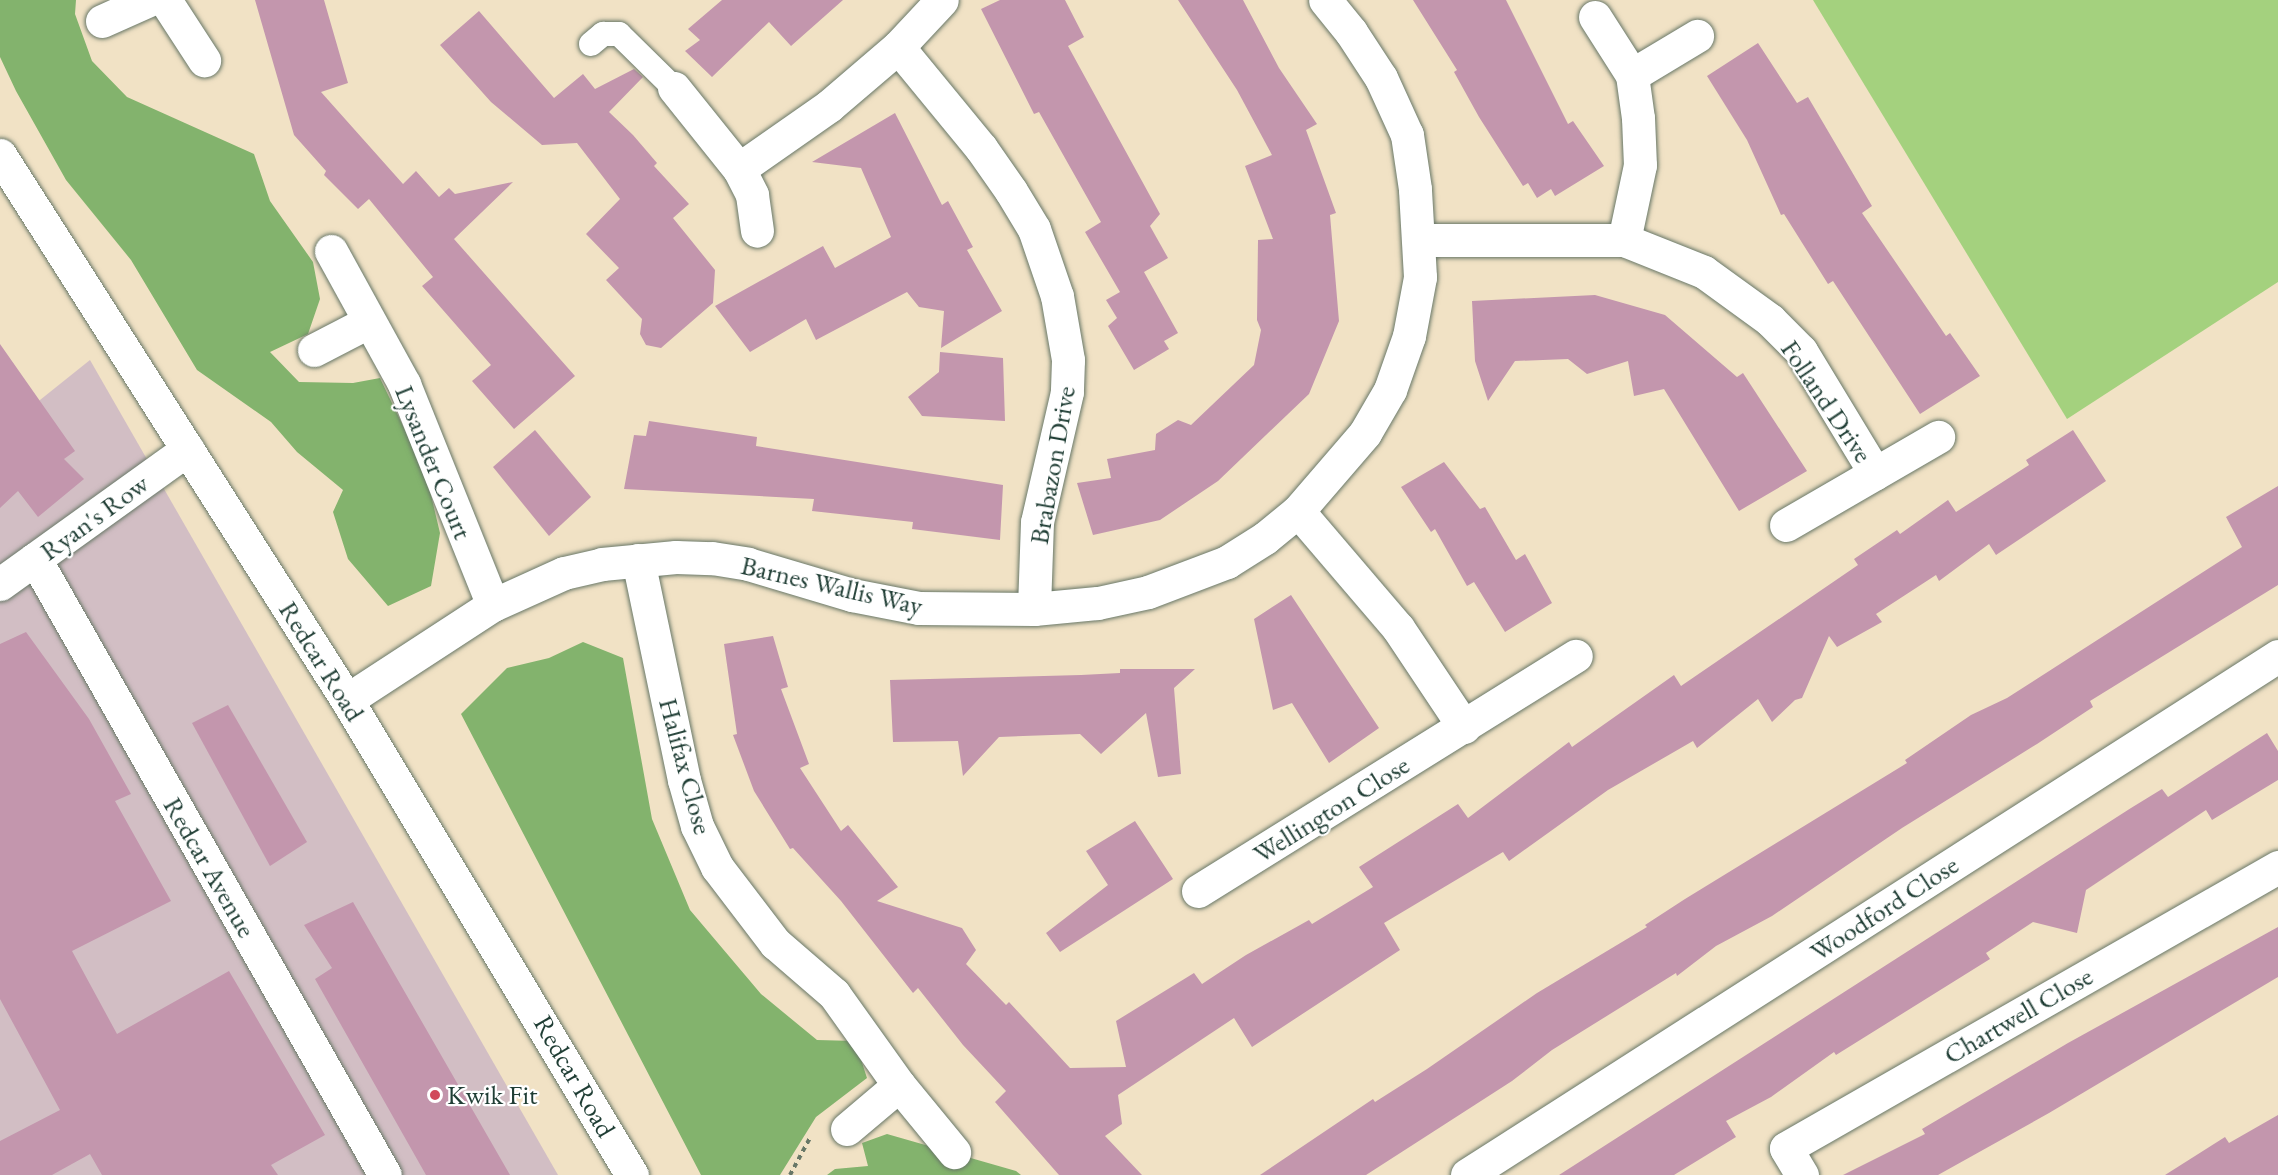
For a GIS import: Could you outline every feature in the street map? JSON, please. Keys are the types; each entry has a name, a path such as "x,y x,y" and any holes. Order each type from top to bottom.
{"street":[{"path":"102,21 149,0"},
{"path":"165,0 204,60"},
{"path":"739,169 829,106 898,47 942,0"},
{"name":"Barnes Wallis Way","path":"347,700 493,605 564,573 638,560 712,558 748,564 852,595 919,608 1034,609 1098,603 1148,592 1227,562 1298,511 1365,433 1390,390 1409,336 1420,277 1419,240 1407,135 1381,78 1351,32 1325,0"},
{"path":"1595,17 1632,75 1640,165 1624,240"},
{"path":"1632,75 1696,36"},
{"name":"Brabazon Drive","path":"898,47 981,148 1011,190 1034,229 1057,296 1068,360 1067,392 1037,522 1034,609"},
{"path":"674,88 739,169 752,195 758,231"},
{"name":"Redcar Road","path":"0,155 347,700 632,1175"},
{"name":"Folland Drive","path":"1419,240 1624,240 1704,273 1770,320 1801,351 1875,472"},
{"name":"Lysander Court","path":"331,251 404,384 493,605"},
{"path":"314,350 368,322"},
{"name":"Folland Drive","path":"1786,525 1938,437"},
{"name":"Ryan's Row","path":"0,584 188,449"},
{"path":"1298,511 1398,628 1464,727"},
{"name":"Redcar Avenue","path":"35,559 385,1175"},
{"name":"Halifax Close","path":"638,560 697,826 741,903 775,943 834,994 899,1085 954,1152"},
{"name":"Wellington Close","path":"1198,891 1576,656"},
{"name":"Woodford Close","path":"1485,1170 2274,668"},
{"name":"Chartwell Close","path":"1802,1175 1786,1148 2278,867"},
{"path":"847,1129 899,1085"}],"lane":[{"path":"591,44 603,34 619,34 674,88"}],"shaded area":[{"path":"90,360 558,1175 0,1175 0,432"}],"green space":[{"path":"0,0 76,0 75,14 92,61 127,97 254,154 270,201 313,262 320,299 308,334 270,352 299,382 353,383 380,378 426,474 440,533 431,586 388,606 348,559 333,512 343,490 297,452 271,422 197,370 131,260 66,180 16,91 0,57"},
{"path":"1813,0 2278,0 2278,282 2067,419"},
{"path":"583,642 623,658 652,819 690,910 761,994 817,1040 855,1041 867,1078 816,1117 780,1175 701,1175 461,714 507,668 549,658"},
{"path":"887,1134 1016,1171 1021,1175 827,1175 835,1169 868,1166 862,1143"}],"building":[{"path":"255,0 324,0 348,83 321,92 403,184 416,171 439,197 449,188 455,194 513,182 454,239 575,376 514,429 472,381 491,365 422,286 433,277 369,199 358,209 324,175 326,171 294,135"},
{"path":"722,0 843,0 791,46 769,22 712,77 685,51 700,40 688,29"},
{"path":"1000,0 1065,0 1084,37 1068,46 1160,214 1150,226 1168,258 1144,272 1178,333 1164,341 1169,349 1134,370 1108,326 1117,318 1106,300 1120,292 1085,232 1101,222 1039,112 1034,114 981,9"},
{"path":"1178,0 1243,0 1279,68 1317,124 1306,130 1336,213 1330,215 1339,321 1309,394 1218,481 1160,520 1093,535 1077,483 1111,478 1107,459 1155,450 1156,434 1178,420 1191,425 1254,365 1261,330 1257,320 1258,240 1273,239 1245,166 1272,155 1237,90"},
{"path":"1413,0 1506,0 1568,124 1573,121 1604,166 1555,196 1551,189 1537,198 1528,183 1523,186 1479,117 1454,72 1457,70"},
{"path":"479,11 554,98 583,74 595,89 634,69 643,77 609,112 633,135 657,163 654,166 689,204 673,218 715,270 713,303 661,348 646,345 640,334 642,319 606,280 619,268 586,234 620,199 577,143 542,145 491,102 440,45"},
{"path":"1758,43 1797,103 1808,97 1872,206 1862,213 1946,336 1950,333 1980,376 1920,414 1833,281 1828,284 1784,214 1781,215 1747,140 1707,76"},
{"path":"895,113 942,205 948,201 973,247 967,250 1002,311 941,348 944,311 919,307 907,292 816,340 806,319 750,352 715,306 823,246 835,268 891,237 861,168 812,162"},
{"path":"1595,295 1665,315 1737,377 1743,373 1807,471 1739,511 1664,389 1634,396 1628,361 1587,374 1568,359 1515,361 1488,401 1475,361 1472,301"},
{"path":"0,344 75,451 64,459 84,479 38,517 18,491 0,508"},
{"path":"940,352 1003,358 1005,421 922,416 908,397 939,372"},
{"path":"649,421 757,437 756,446 1003,485 1000,540 912,529 913,522 812,511 814,499 624,489 634,435 646,436"},
{"path":"535,430 591,497 549,536 493,467"},
{"path":"2073,430 2106,481 1996,555 1989,544 1939,581 1936,575 1876,614 1882,622 1837,647 1829,636 1802,698 1795,700 1772,722 1758,699 1697,748 1693,741 1608,790 1509,861 1503,852 1384,923 1400,950 1252,1047 1234,1018 1118,1095 1122,1124 1105,1136 1142,1175 1059,1175 995,1102 1006,1091 963,1045 918,988 913,993 841,901 793,848 790,849 754,791 733,735 737,734 724,644 773,636 788,687 781,689 809,764 800,768 841,831 848,825 898,887 877,901 962,928 976,950 966,964 1006,1005 1009,1002 1070,1068 1126,1067 1116,1021 1194,973 1202,984 1246,955 1309,920 1312,924 1373,887 1359,867 1458,804 1468,818 1569,742 1572,747 1674,675 1681,686 1858,565 1854,559 1897,530 1900,534 1948,500 1956,512 2029,465 2026,460"},
{"path":"1444,462 1480,509 1485,507 1516,560 1525,554 1552,603 1505,632 1474,582 1467,586 1435,529 1431,532 1401,487"},
{"path":"2278,486 2278,585 2090,701 2093,707 2037,744 1902,828 1772,916 1716,946 1677,976 1676,973 1552,1050 1512,1081 1366,1175 1260,1175 1373,1099 1375,1102 1427,1069 1537,993 1647,927 1645,925 1685,899 1907,763 1905,760 1971,715 2007,698 2242,547 2226,517"},
{"path":"1291,595 1379,728 1329,763 1292,703 1273,710 1254,619"},
{"path":"26,632 89,719 131,794 115,801 171,901 72,951 117,1034 229,971 325,1135 271,1165 278,1175 102,1175 90,1154 52,1175 0,1175 0,1141 60,1110 0,999 0,644"},
{"path":"1120,669 1195,669 1174,688 1181,774 1158,777 1146,713 1101,754 1080,734 999,737 963,776 958,741 893,742 890,680 1081,675 1120,673"},
{"path":"228,705 307,842 270,866 192,723"},
{"path":"2267,733 2278,751 2278,780 2212,820 2206,810 2086,890 2077,933 2033,922 1986,953 1990,959 1836,1055 1834,1052 1771,1097 1726,1121 1736,1137 1674,1175 1559,1175 2131,808 2162,789 2168,797"},
{"path":"1135,821 1173,879 1060,952 1046,933 1108,885 1086,851"},
{"path":"353,902 510,1175 426,1175 315,979 332,968 304,925"},
{"path":"2278,927 2278,977 2049,1113 1938,1175 1843,1175 1925,1134 1922,1129 2068,1043"},
{"path":"2278,1115 2278,1175 2165,1175 2225,1137 2229,1143"}],"place":[{"name":"Kwik Fit","path":"435,1095"}]}
